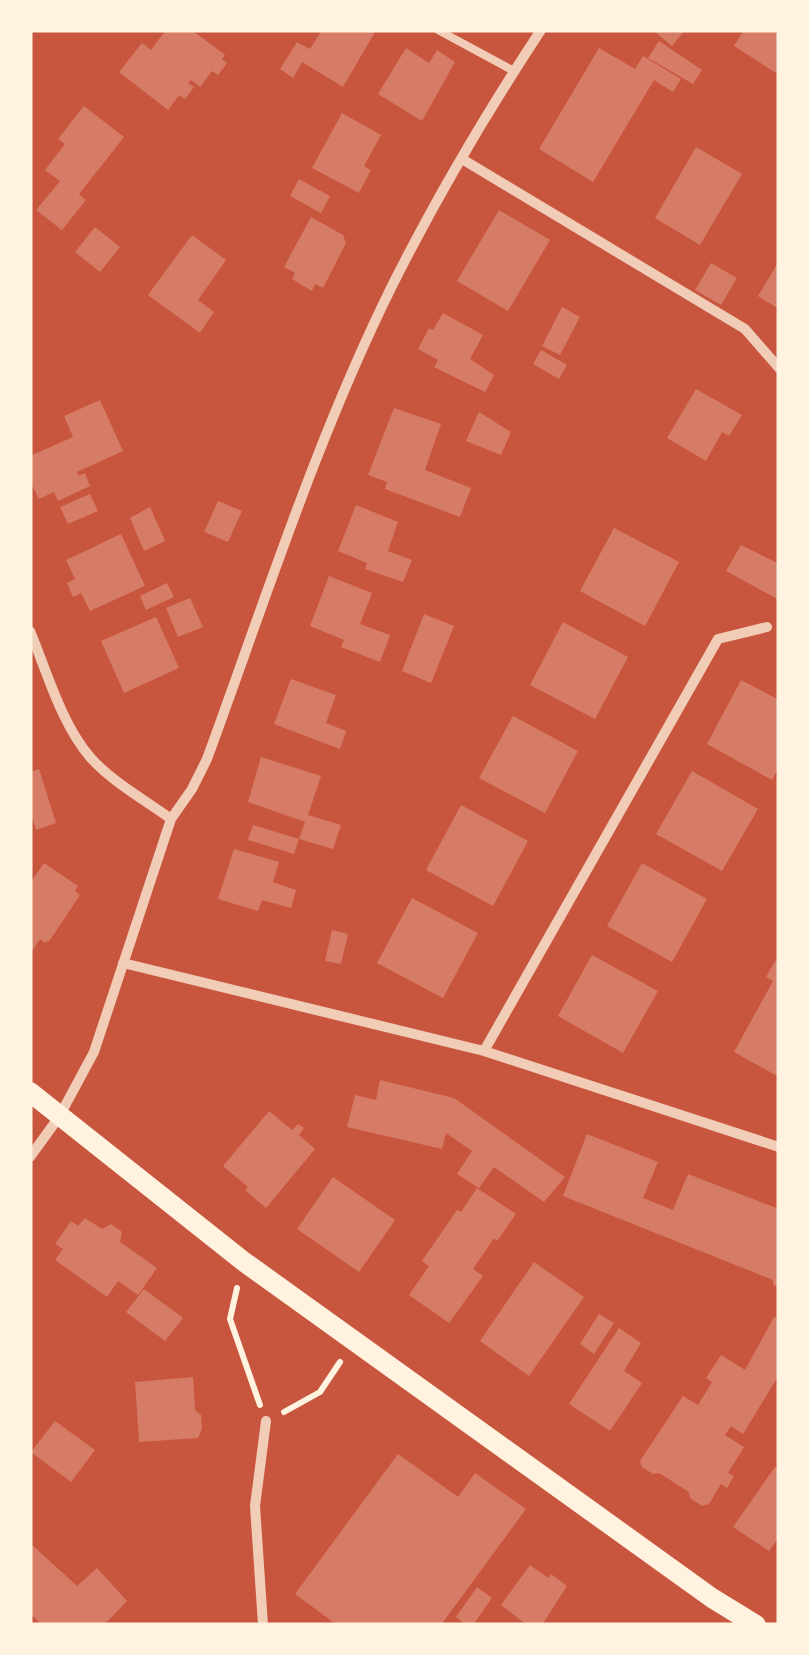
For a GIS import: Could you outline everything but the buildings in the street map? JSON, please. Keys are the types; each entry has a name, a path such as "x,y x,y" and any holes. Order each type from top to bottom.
{"main road":[{"path":"30,1092 243,1261 712,1598 756,1625"}],"street":[{"path":"30,1157 59,1117 94,1052 171,819 192,790 207,759 323,444 384,304 462,160 541,30"},
{"path":"462,160 745,329 779,368"},
{"path":"484,1050 718,640 766,627"},
{"path":"30,630 75,738 92,760 171,819"},
{"path":"123,962 484,1050 779,1147"},
{"path":"263,1625 255,1506 266,1422"}],"lane":[{"path":"438,30 514,72"}],"path":[{"path":"243,1261 230,1319 266,1422 320,1392 324,1384"}]}
